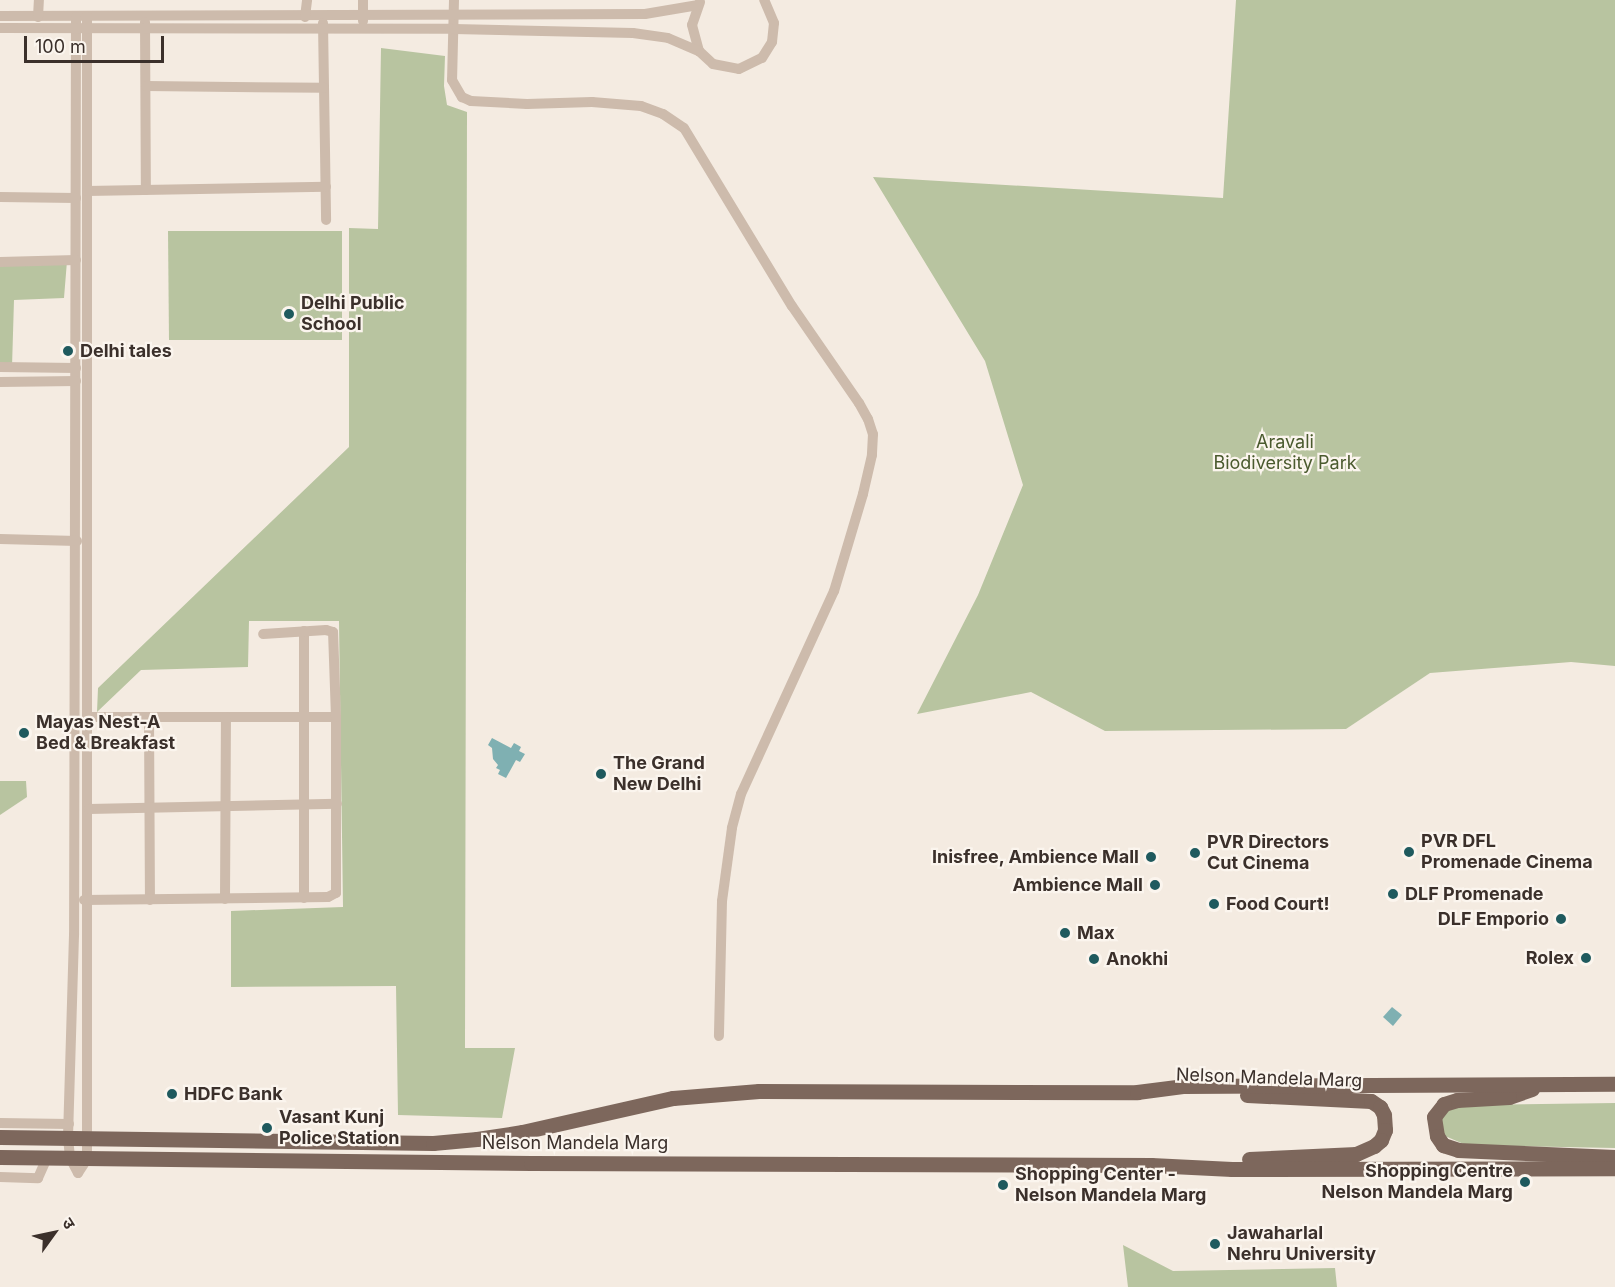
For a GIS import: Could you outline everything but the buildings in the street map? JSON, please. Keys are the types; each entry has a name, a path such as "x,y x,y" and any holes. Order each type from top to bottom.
{"main road":[{"path":"1544,1084 1509,1097 1457,1100 1444,1104 1434,1118 1437,1136 1443,1145 1458,1150 1615,1157"},
{"name":"Nelson Mandela Marg","path":"1137,1092 1183,1086 1615,1084"},
{"name":"Nelson Mandela Marg","path":"0,1137 68,1131 87,1138 433,1143 477,1140 522,1132 687,1096 759,1091 1137,1092 1358,1099 1380,1107 1384,1115 1385,1130 1381,1140 1356,1154 1150,1165"},
{"name":"Nelson Mandela Marg","path":"0,1157 531,1163 1150,1165 1232,1169 1615,1168"}],"street":[{"path":"38,17 39,0"},
{"path":"305,17 306,0"},
{"path":"363,0 363,29"},
{"path":"454,0 452,80 462,97 471,101 527,104 592,102 641,106 663,114 684,128 792,306 864,411 873,434 872,455 863,494 834,591 741,794 735,817 722,901 718,1036"},
{"path":"145,23 305,17 645,14 700,2"},
{"path":"700,2 692,25 699,51 707,60 722,68 739,69 762,57 772,42 774,23 768,2"},
{"path":"0,16 82,22"},
{"path":"322,17 326,220"},
{"path":"82,22 87,191 89,809 87,1159"},
{"path":"70,1158 68,1131 74,900 76,198 82,22"},
{"path":"0,28 82,22 323,29 633,33 668,39 699,51"},
{"path":"145,23 146,190"},
{"path":"146,86 324,88"},
{"path":"87,191 326,187"},
{"path":"0,197 76,198"},
{"path":"0,262 76,260"},
{"path":"0,367 76,368"},
{"path":"0,382 76,381"},
{"path":"0,539 76,541"},
{"path":"74,900 304,898 328,897 337,890 333,632 329,630 263,634"},
{"path":"304,632 304,898"},
{"path":"88,717 336,717"},
{"path":"148,717 150,900"},
{"path":"225,899 226,717"},
{"path":"74,774 88,771"},
{"path":"89,809 336,804"},
{"path":"0,1123 68,1131"},
{"path":"0,1177 38,1178 47,1158"}],"green space":[{"name":"Aravali Biodiversity Park","path":"1236,0 1615,0 1615,666 1571,662 1430,673 1346,729 1105,731 1031,692 917,714 978,595 1023,485 985,361 873,177 1223,198"},
{"path":"381,48 445,56 444,86 447,105 467,112 465,1048 515,1048 502,1118 398,1115 396,986 231,987 231,911 343,907 339,621 249,621 248,667 141,670 97,712 98,688 349,447 349,228 378,229"},
{"path":"168,231 342,231 342,340 169,340"},
{"path":"67,261 64,298 14,300 12,367 0,367 0,262"},
{"path":"0,781 26,781 27,797 0,815"},
{"path":"1615,1103 1615,1148 1466,1145 1445,1136 1440,1127 1441,1118 1448,1110 1461,1105"},
{"path":"1123,1245 1173,1271 1335,1268 1337,1287 1128,1287"}],"water":[{"path":"492,738 511,748 514,743 521,747 519,751 525,754 520,762 516,760 506,778 498,774 500,770 496,768 498,765 493,759 492,748 488,745"},
{"path":"1392,1007 1402,1015 1393,1026 1383,1017"}],"place":[{"name":"Delhi Public School","path":"289,314"},
{"name":"Delhi tales","path":"68,351"},
{"name":"Mayas Nest-A Bed & Breakfast","path":"24,733"},
{"name":"The Grand New Delhi","path":"601,774"},
{"name":"PVR DFL Promenade Cinema","path":"1409,852"},
{"name":"PVR Directors Cut Cinema","path":"1195,853"},
{"name":"Inisfree, Ambience Mall","path":"1151,857"},
{"name":"Ambience Mall","path":"1155,885"},
{"name":"DLF Promenade","path":"1393,894"},
{"name":"Food Court!","path":"1214,904"},
{"name":"DLF Emporio","path":"1561,919"},
{"name":"Max","path":"1065,933"},
{"name":"Rolex","path":"1586,958"},
{"name":"Anokhi","path":"1094,959"},
{"name":"HDFC Bank","path":"172,1094"},
{"name":"Vasant Kunj Police Station","path":"267,1128"},
{"name":"Shopping Centre Nelson Mandela Marg","path":"1525,1182"},
{"name":"Shopping Center - Nelson Mandela Marg","path":"1003,1185"},
{"name":"Jawaharlal Nehru University","path":"1215,1244"}]}
